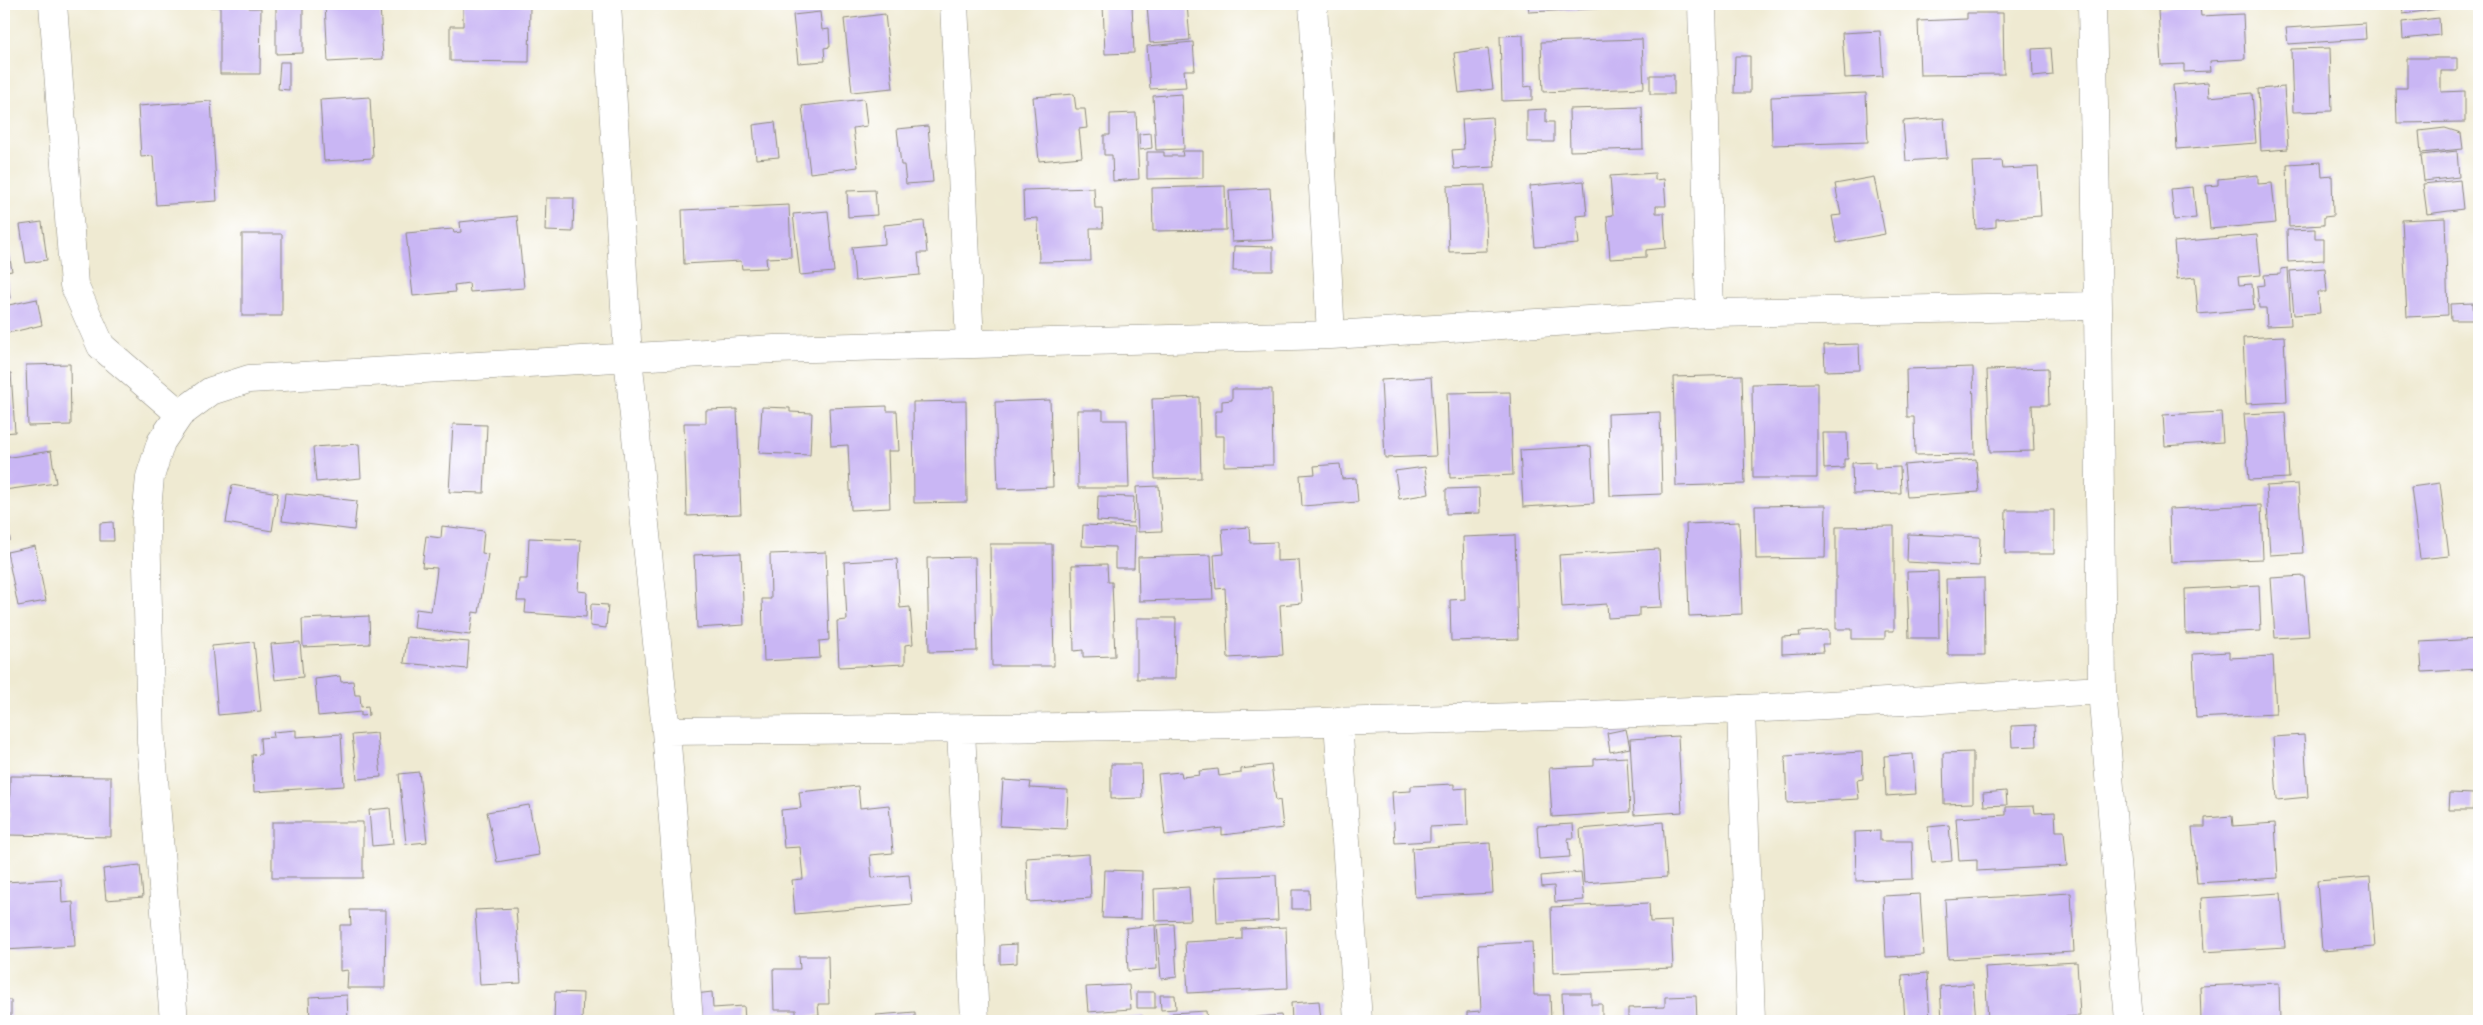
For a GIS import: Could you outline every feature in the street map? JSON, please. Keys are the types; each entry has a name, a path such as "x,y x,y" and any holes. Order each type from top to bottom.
{"street":[{"path":"53,4 74,285 101,346 180,414"},
{"path":"607,4 628,357 666,731 689,1021"},
{"path":"954,4 970,343"},
{"path":"1313,4 1331,335"},
{"path":"1702,4 1710,312"},
{"path":"2092,4 2098,306 2102,690 2129,1021"},
{"path":"174,1021 151,742 146,520 150,477 161,442 180,414 211,391 250,379 628,357 970,343 1331,335 1710,312 2098,306"},
{"path":"666,731 961,730 1338,721 1741,709 2102,690"},
{"path":"1741,709 1751,1021"},
{"path":"1338,721 1358,1021"},
{"path":"961,730 975,1021"}],"building":[{"path":"210,4 249,4 249,8 261,8 260,74 220,74 220,7 210,7"},
{"path":"276,4 303,4 303,53 276,54"},
{"path":"325,4 380,4 383,59 328,62"},
{"path":"463,4 530,6 529,62 450,61 450,26 463,26"},
{"path":"1103,4 1132,4 1134,53 1105,54"},
{"path":"1187,4 1190,40 1150,43 1147,5"},
{"path":"1528,4 1630,4 1630,7 1529,12"},
{"path":"2402,4 2438,4 2439,9 2403,14"},
{"path":"2200,7 2201,16 2243,14 2245,59 2210,61 2211,71 2184,72 2184,64 2161,65 2158,9"},
{"path":"820,12 822,30 829,29 830,47 824,48 825,61 798,63 793,15"},
{"path":"1967,13 2003,13 2004,74 1920,75 1918,21 1967,19"},
{"path":"885,14 893,88 852,92 844,19"},
{"path":"2439,18 2440,35 2403,39 2402,22"},
{"path":"2365,23 2366,39 2288,44 2286,28"},
{"path":"1880,31 1883,76 1845,78 1842,33"},
{"path":"1523,35 1524,87 1532,86 1532,100 1502,101 1500,36"},
{"path":"1642,39 1644,88 1543,92 1541,42"},
{"path":"1193,42 1195,70 1184,70 1186,87 1150,89 1147,46"},
{"path":"1488,48 1493,89 1459,93 1454,53"},
{"path":"2051,48 2053,75 2033,77 2032,49"},
{"path":"2330,48 2332,111 2293,112 2291,49"},
{"path":"1735,56 1750,56 1750,93 1734,93"},
{"path":"2407,58 2457,58 2457,71 2441,71 2441,92 2465,91 2465,122 2397,123 2396,88 2407,88"},
{"path":"280,62 289,62 289,90 278,89"},
{"path":"1650,75 1674,75 1674,94 1650,94"},
{"path":"2208,82 2209,97 2252,93 2256,143 2177,149 2173,85"},
{"path":"2284,87 2288,149 2261,151 2258,89"},
{"path":"1866,93 1868,142 1772,145 1771,97"},
{"path":"1074,94 1076,109 1085,109 1087,128 1079,129 1082,157 1039,161 1033,97"},
{"path":"1182,94 1184,149 1156,150 1153,96"},
{"path":"370,97 373,158 324,161 320,100"},
{"path":"864,99 867,126 853,128 858,167 810,173 802,106"},
{"path":"211,101 217,201 156,205 153,156 141,157 138,106"},
{"path":"1642,107 1643,149 1570,151 1569,109"},
{"path":"1546,109 1546,122 1554,122 1554,142 1527,142 1527,110"},
{"path":"1136,113 1139,179 1113,181 1112,155 1104,155 1104,135 1110,135 1110,114"},
{"path":"1492,117 1495,167 1454,169 1452,150 1464,149 1462,119"},
{"path":"1944,118 1947,158 1906,161 1903,121"},
{"path":"775,122 779,157 756,159 753,125"},
{"path":"928,126 933,182 906,184 904,165 901,165 897,129"},
{"path":"2445,128 2461,133 2463,149 2421,153 2419,131"},
{"path":"1151,133 1152,148 1140,150 1139,134"},
{"path":"1182,151 1203,151 1203,178 1147,179 1147,152 1164,152 1164,156 1183,156"},
{"path":"2457,151 2459,177 2424,181 2421,155"},
{"path":"2002,161 2003,169 2038,167 2041,216 1996,219 1996,227 1976,229 1972,162"},
{"path":"2321,162 2322,177 2332,176 2333,216 2324,217 2324,225 2289,227 2287,164"},
{"path":"1655,173 1655,180 1664,179 1666,206 1656,206 1656,213 1664,213 1666,248 1646,250 1646,257 1610,259 1607,216 1613,215 1610,176"},
{"path":"2258,175 2258,184 2272,183 2276,223 2210,229 2206,186 2218,185 2218,179"},
{"path":"1874,177 1885,234 1837,243 1832,216 1841,215 1835,184"},
{"path":"2460,180 2463,209 2427,214 2423,184"},
{"path":"1584,181 1587,215 1576,216 1579,244 1535,247 1530,186"},
{"path":"1485,185 1487,251 1449,252 1447,186"},
{"path":"1225,186 1226,230 1153,231 1152,188"},
{"path":"2193,187 2196,218 2174,220 2171,189"},
{"path":"1094,188 1095,208 1102,208 1103,228 1090,228 1091,261 1039,262 1038,218 1024,219 1023,190"},
{"path":"1270,188 1273,240 1232,242 1229,190"},
{"path":"875,190 877,215 848,217 847,191"},
{"path":"546,198 574,198 573,232 545,231"},
{"path":"789,205 791,257 766,258 767,268 742,269 741,261 684,264 682,210"},
{"path":"828,211 834,272 800,275 793,214"},
{"path":"517,216 524,288 470,292 469,283 454,285 455,292 413,296 406,233 453,229 454,233 461,232 460,222"},
{"path":"2445,218 2448,315 2407,317 2402,220"},
{"path":"924,221 927,253 918,253 920,275 855,281 852,247 885,244 884,225"},
{"path":"42,222 47,260 26,263 20,225"},
{"path":"2315,229 2315,239 2324,239 2324,260 2288,262 2287,230"},
{"path":"242,234 282,234 282,316 242,316"},
{"path":"2257,235 2261,275 2238,277 2239,285 2252,284 2254,309 2198,314 2195,277 2177,279 2174,242"},
{"path":"1234,246 1273,247 1273,271 1233,271"},
{"path":"4,248 8,248 12,271 6,272 10,298 4,299"},
{"path":"2288,268 2291,325 2267,326 2266,308 2259,308 2257,286 2265,285 2264,275 2281,274 2281,269"},
{"path":"2325,268 2327,292 2318,292 2320,313 2294,315 2290,271"},
{"path":"37,299 42,325 4,334 4,306"},
{"path":"2473,303 2474,320 2451,320 2450,304"},
{"path":"2284,336 2287,402 2246,404 2243,338"},
{"path":"1859,344 1860,370 1825,371 1824,345"},
{"path":"70,364 71,425 28,426 26,365"},
{"path":"1973,367 1975,454 1915,455 1914,417 1907,417 1906,369"},
{"path":"2048,368 2049,405 2032,405 2034,451 1990,452 1987,370"},
{"path":"4,373 11,373 15,432 4,433"},
{"path":"1742,375 1745,484 1676,486 1673,377"},
{"path":"1431,377 1436,456 1385,458 1381,380"},
{"path":"1817,383 1817,478 1753,478 1752,384"},
{"path":"1232,389 1272,389 1273,465 1224,466 1224,436 1215,436 1215,411 1222,411 1222,401 1232,400"},
{"path":"1510,392 1513,475 1450,478 1447,393"},
{"path":"1199,397 1201,478 1155,479 1152,399"},
{"path":"1050,400 1053,487 998,489 995,402"},
{"path":"966,401 967,502 914,503 913,402"},
{"path":"887,406 887,411 897,411 899,451 888,451 890,508 851,510 848,445 831,446 829,408"},
{"path":"762,407 790,408 790,412 812,413 810,455 759,453"},
{"path":"737,409 741,514 687,516 684,423 706,423 706,410"},
{"path":"1077,410 1103,410 1103,420 1127,420 1129,488 1078,488"},
{"path":"1660,412 1662,494 1610,496 1608,414"},
{"path":"2221,412 2223,442 2165,446 2163,415"},
{"path":"2285,412 2289,478 2249,480 2244,414"},
{"path":"453,424 487,425 484,493 449,492"},
{"path":"1823,433 1847,433 1848,459 1844,459 1844,468 1824,469"},
{"path":"359,444 361,478 316,482 313,447"},
{"path":"1591,446 1594,503 1523,507 1520,450"},
{"path":"51,451 56,483 4,490 4,458"},
{"path":"1976,459 1979,492 1907,497 1904,465"},
{"path":"1875,462 1875,468 1900,467 1901,493 1853,494 1852,463"},
{"path":"1340,464 1342,479 1356,478 1358,502 1302,506 1300,475 1315,474 1314,466"},
{"path":"1425,467 1429,494 1399,499 1395,471"},
{"path":"2440,483 2449,556 2420,559 2411,487"},
{"path":"2298,484 2303,553 2270,555 2266,486"},
{"path":"232,485 278,493 272,531 226,523"},
{"path":"1159,486 1162,531 1138,532 1136,487"},
{"path":"1479,488 1480,513 1446,514 1446,489"},
{"path":"285,493 357,501 354,530 282,521"},
{"path":"1098,496 1134,497 1133,523 1097,521"},
{"path":"1826,505 1825,558 1756,559 1755,506"},
{"path":"2261,505 2263,559 2171,562 2169,509"},
{"path":"2006,510 2054,510 2054,554 2005,554"},
{"path":"4,516 7,516 10,540 4,541"},
{"path":"113,522 114,541 100,541 100,523"},
{"path":"1739,522 1742,614 1689,616 1686,524"},
{"path":"1083,525 1135,527 1134,568 1115,568 1115,547 1082,546"},
{"path":"442,526 484,531 482,553 488,554 479,613 473,612 470,635 414,628 416,609 431,611 436,578 437,568 422,567 426,536 441,538"},
{"path":"1894,526 1894,631 1885,631 1885,639 1852,639 1852,629 1836,629 1836,527"},
{"path":"1249,527 1250,543 1277,542 1277,561 1299,560 1302,603 1280,605 1283,655 1228,658 1225,588 1216,589 1214,555 1224,554 1222,529"},
{"path":"1908,534 1980,537 1979,566 1907,562"},
{"path":"1515,535 1518,639 1451,641 1450,600 1465,599 1463,537"},
{"path":"529,538 581,540 578,591 587,592 586,617 525,613 526,601 517,601 519,579 527,579"},
{"path":"990,544 1052,544 1054,666 992,666"},
{"path":"35,546 46,601 18,606 7,552"},
{"path":"1659,549 1662,607 1639,608 1639,616 1608,618 1607,604 1562,607 1559,555"},
{"path":"826,552 829,640 819,641 820,658 764,661 762,599 771,599 770,554"},
{"path":"741,553 744,625 697,628 694,555"},
{"path":"1211,555 1213,599 1139,601 1138,557"},
{"path":"975,557 977,651 929,652 927,558"},
{"path":"897,559 900,608 910,607 913,644 905,645 905,664 839,667 837,621 847,620 844,562"},
{"path":"1107,564 1108,582 1112,582 1115,656 1083,657 1083,650 1074,651 1072,565"},
{"path":"1938,571 1939,638 1909,638 1907,572"},
{"path":"2304,576 2309,636 2275,638 2271,578"},
{"path":"1984,578 1985,655 1948,655 1946,579"},
{"path":"2259,585 2261,631 2186,634 2185,589"},
{"path":"591,604 608,605 606,628 590,626"},
{"path":"369,616 370,644 303,647 302,619"},
{"path":"1137,618 1176,618 1175,679 1137,679"},
{"path":"1829,630 1829,644 1822,644 1823,652 1782,654 1782,637 1800,636 1799,632"},
{"path":"407,637 469,642 467,669 404,663"},
{"path":"2479,639 2479,669 2422,672 2420,642"},
{"path":"254,642 261,711 218,715 212,646"},
{"path":"300,642 303,677 275,680 271,644"},
{"path":"2229,652 2229,658 2273,656 2276,714 2196,718 2193,654"},
{"path":"340,676 341,682 353,681 355,695 360,695 361,707 368,706 369,715 361,716 361,712 318,716 315,679"},
{"path":"2036,725 2037,746 2012,747 2011,726"},
{"path":"1626,729 1630,748 1610,752 1607,733"},
{"path":"296,730 296,737 341,734 344,786 254,792 252,755 261,754 260,738 274,737 273,732"},
{"path":"377,733 381,777 357,779 352,735"},
{"path":"2304,735 2308,797 2277,800 2273,737"},
{"path":"1678,736 1682,812 1634,815 1630,739"},
{"path":"1862,752 1863,779 1857,780 1859,799 1787,803 1785,756"},
{"path":"1973,752 1973,803 1944,804 1943,753"},
{"path":"1913,754 1916,794 1886,796 1884,756"},
{"path":"1627,757 1630,812 1552,817 1549,768 1594,766 1594,759"},
{"path":"1111,764 1141,764 1142,798 1111,799"},
{"path":"1271,765 1276,801 1280,800 1283,828 1222,835 1222,828 1165,835 1158,774 1181,772 1182,777 1200,775 1199,771 1218,769 1219,776 1241,773 1241,769"},
{"path":"419,772 427,842 406,844 399,774"},
{"path":"10,776 111,777 111,837 9,835"},
{"path":"1003,780 1031,782 1030,788 1068,790 1066,829 1000,826"},
{"path":"1454,784 1454,789 1467,788 1468,825 1430,827 1430,841 1395,843 1392,792 1411,791 1411,786"},
{"path":"858,786 860,808 889,805 893,853 870,855 872,878 909,875 912,904 795,914 792,880 803,879 800,847 784,848 781,810 801,808 799,792"},
{"path":"2006,791 2007,805 1984,806 1983,793"},
{"path":"2450,793 2474,794 2473,810 2449,810"},
{"path":"529,805 539,855 497,862 487,812"},
{"path":"2034,806 2035,813 2055,812 2056,831 2064,831 2067,866 1977,871 1977,860 1959,861 1956,818 2006,815 2006,807"},
{"path":"390,808 393,844 372,846 369,810"},
{"path":"2232,816 2233,826 2275,823 2278,878 2197,883 2192,827 2205,827 2205,818"},
{"path":"272,822 363,822 363,878 272,878"},
{"path":"1663,822 1667,877 1584,883 1580,829"},
{"path":"1573,824 1574,838 1568,838 1570,857 1539,859 1537,826"},
{"path":"1949,825 1952,861 1932,863 1928,827"},
{"path":"1880,831 1880,841 1912,841 1913,879 1856,881 1855,832"},
{"path":"1490,843 1493,893 1415,897 1412,848"},
{"path":"1089,854 1091,898 1028,902 1026,858"},
{"path":"140,865 143,897 106,900 103,869"},
{"path":"1104,870 1142,871 1141,919 1102,918"},
{"path":"1581,872 1584,900 1555,902 1554,886 1542,887 1541,876"},
{"path":"1276,875 1278,920 1217,923 1215,877"},
{"path":"2370,877 2375,947 2322,951 2317,881"},
{"path":"61,879 62,903 73,902 75,946 4,950 4,882"},
{"path":"1189,887 1191,920 1155,921 1154,889"},
{"path":"1292,890 1309,890 1310,909 1292,909"},
{"path":"2071,893 2074,952 1948,959 1945,900"},
{"path":"2281,893 2285,947 2204,952 2201,898"},
{"path":"1920,894 1924,955 1886,957 1883,896"},
{"path":"1649,903 1650,922 1671,921 1673,968 1553,973 1551,907"},
{"path":"516,908 521,983 480,985 475,910"},
{"path":"350,910 386,910 385,988 347,988 348,970 340,971 340,925 351,925"},
{"path":"1174,924 1177,977 1161,979 1157,925"},
{"path":"1155,925 1157,969 1128,971 1126,928"},
{"path":"1286,927 1288,988 1188,993 1185,942 1242,939 1242,929"},
{"path":"1532,942 1534,995 1550,995 1551,1021 1467,1021 1467,1012 1481,1011 1478,945"},
{"path":"1017,944 1017,963 1000,964 1000,945"},
{"path":"799,956 828,956 829,1004 818,1004 819,1015 796,1016 796,1010 774,1010 773,969 800,969"},
{"path":"2077,962 2080,1016 1988,1021 1985,967"},
{"path":"1927,973 1930,1021 1905,1021 1902,975"},
{"path":"2279,983 2280,1021 2201,1021 2200,986"},
{"path":"1973,984 1976,1021 1942,1021 1940,986"},
{"path":"1129,985 1131,1009 1088,1012 1086,987"},
{"path":"555,992 583,993 582,1021 554,1021"},
{"path":"712,992 713,1008 744,1006 745,1020 696,1021 695,994"},
{"path":"1137,992 1155,992 1155,1008 1137,1008"},
{"path":"1562,993 1591,993 1591,1004 1602,1004 1602,1021 1563,1021"},
{"path":"347,995 348,1021 310,1021 309,997"},
{"path":"1160,995 1175,995 1176,1009 1161,1010"},
{"path":"1696,996 1697,1021 1628,1021 1628,1008 1665,1007 1665,997"},
{"path":"4,1000 11,1000 11,1021 4,1021"},
{"path":"1319,1001 1321,1021 1292,1021 1291,1003"},
{"path":"1206,1011 1207,1021 1173,1021 1172,1013"},
{"path":"915,1012 915,1021 876,1021 876,1015"},
{"path":"1281,1015 1282,1021 1227,1021 1227,1020"},
{"path":"1143,1016 1144,1021 1107,1021 1107,1020"},
{"path":"854,1017 855,1021 809,1021 809,1020"}]}
